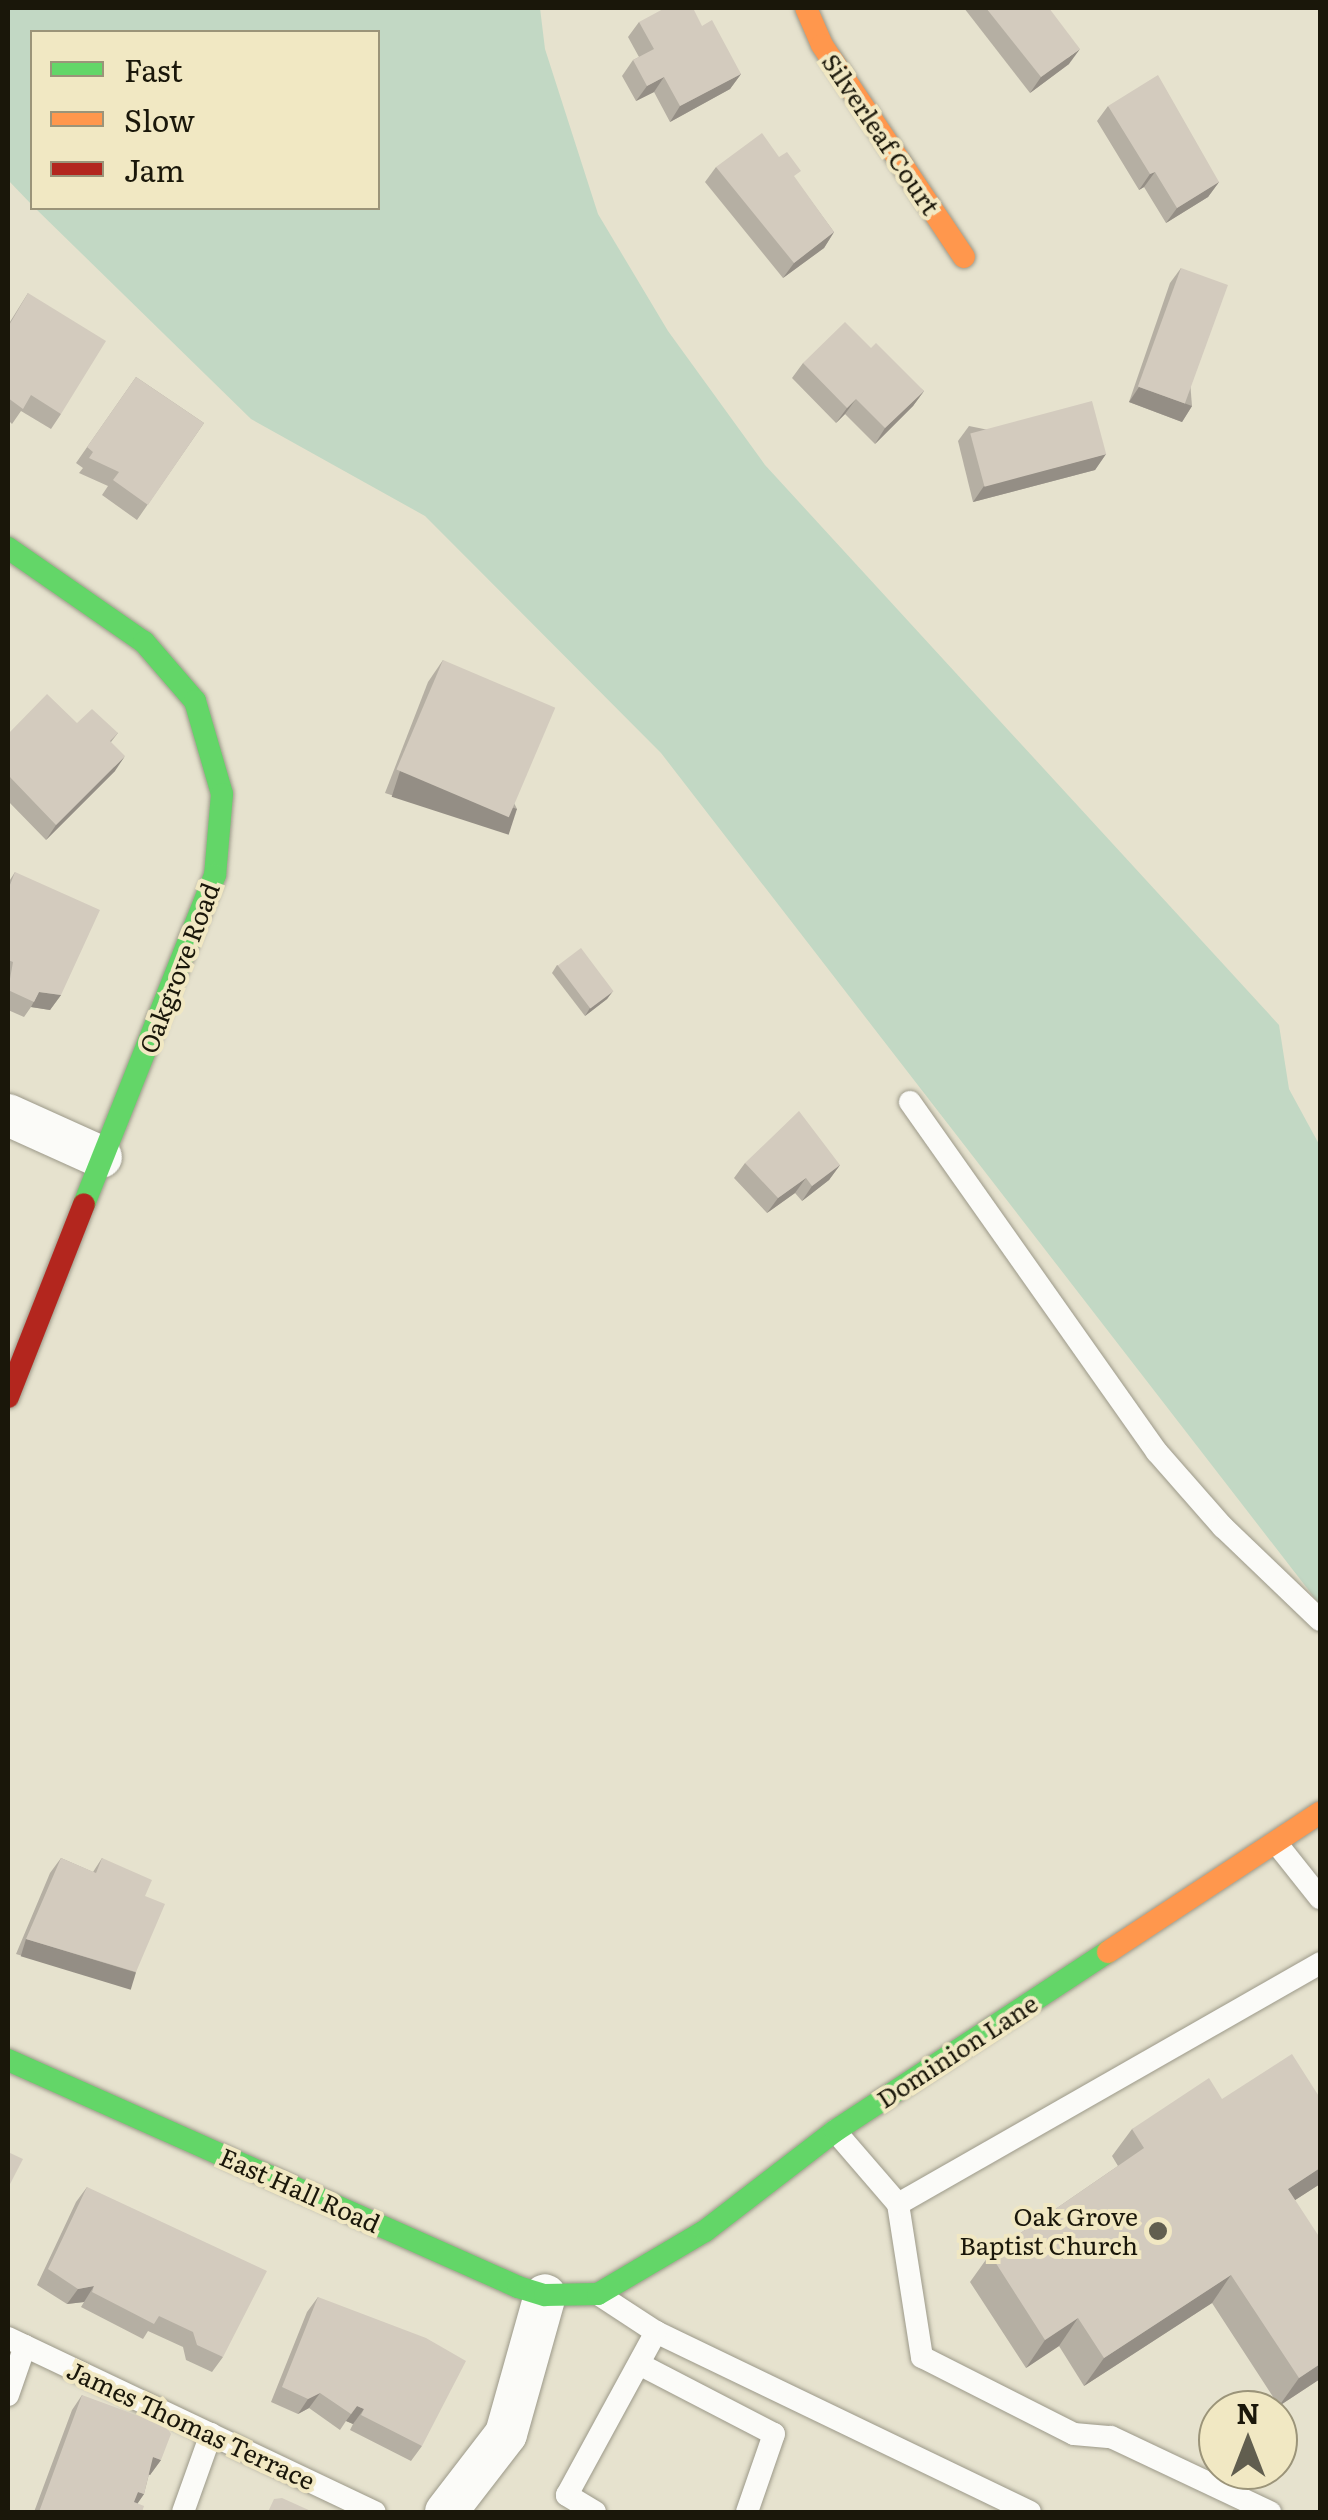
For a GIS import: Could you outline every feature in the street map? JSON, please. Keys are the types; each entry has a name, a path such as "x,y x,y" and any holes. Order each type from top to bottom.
{"street":[{"name":"Silverleaf Court","path":"806,8 822,45 964,257"},
{"name":"Oakgrove Road","path":"8,548 144,642 195,701 222,794 215,875 8,1398"},
{"path":"8,1115 101,1158"},
{"name":"Dominion Lane","path":"598,2294 705,2231 835,2131 1320,1814"},
{"name":"East Hall Road","path":"8,2060 545,2295 598,2294"},
{"path":"446,2512 506,2434 545,2295"}],"lane":[{"path":"910,1102 1157,1452 1223,1528 1320,1620"},
{"path":"1276,1844 1320,1898"},
{"path":"898,2204 1320,1963"},
{"path":"835,2131 898,2204 922,2357 1074,2434 1111,2437 1270,2512"},
{"path":"598,2294 656,2332 997,2505 1030,2512"},
{"path":"594,2512 567,2495 656,2332"},
{"path":"8,2395 16,2342"},
{"name":"James Thomas Terrace","path":"16,2342 375,2512"},
{"path":"639,2364 774,2434 747,2512"},
{"path":"183,2512 211,2434"}],"green space":[{"path":"8,8 540,8 545,49 598,214 668,331 765,465 1279,1025 1289,1089 1320,1146 1320,1605 661,753 425,516 251,419 37,210 380,210 380,30 30,30 30,203 8,180"}],"building":[{"path":"665,8 693,8 702,26 712,20 741,74 680,106 664,77 647,86 633,60 654,49 639,22"},
{"path":"986,8 1049,8 1080,49 1041,77"},
{"path":"1158,75 1219,182 1177,208 1155,172 1150,174 1108,106"},
{"path":"762,133 779,157 787,152 801,171 794,176 834,232 794,263 716,167"},
{"path":"1181,268 1228,285 1185,404 1138,386"},
{"path":"28,293 106,341 61,414 31,395 23,409 8,398 8,327"},
{"path":"845,322 871,348 876,343 924,391 885,428 856,399 847,408 803,363"},
{"path":"136,377 204,423 148,505 113,480 119,472 89,458 93,452 87,447"},
{"path":"1092,401 1106,454 985,487 970,434"},
{"path":"443,660 555,708 509,817 397,770"},
{"path":"47,694 77,723 92,709 118,733 110,741 125,756 56,825 8,775 8,734"},
{"path":"15,872 100,910 61,995 39,992 34,1002 8,990 13,962 8,960 8,890"},
{"path":"581,948 613,991 590,1009 558,965"},
{"path":"799,1111 840,1165 812,1186 806,1178 778,1198 745,1163"},
{"path":"61,1858 96,1873 102,1858 152,1880 145,1896 165,1904 136,1972 26,1939"},
{"name":"Oak Grove Baptist Church","path":"1292,2054 1320,2098 1320,2168 1288,2189 1320,2238 1320,2364 1299,2378 1231,2275 1104,2358 1078,2318 1045,2340 990,2254 1144,2148 1132,2129 1209,2078 1222,2099"},
{"path":"8,2152 23,2159 8,2188"},
{"path":"87,2187 267,2271 223,2357 197,2345 193,2332 159,2316 154,2324 92,2292 94,2286 78,2289 48,2269"},
{"path":"318,2297 426,2338 466,2361 422,2446 361,2415 364,2409 357,2406 351,2414 320,2393 308,2399 282,2387"},
{"path":"82,2395 166,2426 171,2434 161,2460 153,2457 144,2494 138,2492 134,2502 144,2506 142,2512 39,2512"},
{"path":"282,2498 313,2512 268,2512 274,2499"}],"traffic: fast":[{"path":"8,548 144,642 195,701 222,794 215,875 84,1204"},
{"path":"8,2060 518,2287 545,2295 598,2294 705,2231 835,2131 1108,1952"}],"traffic: slow":[{"path":"806,8 822,45 964,257"},
{"path":"1108,1952 1320,1813"}],"traffic: jam":[{"path":"8,1397 84,1204"}],"place":[{"name":"Oak Grove Baptist Church","path":"1158,2231"}]}
